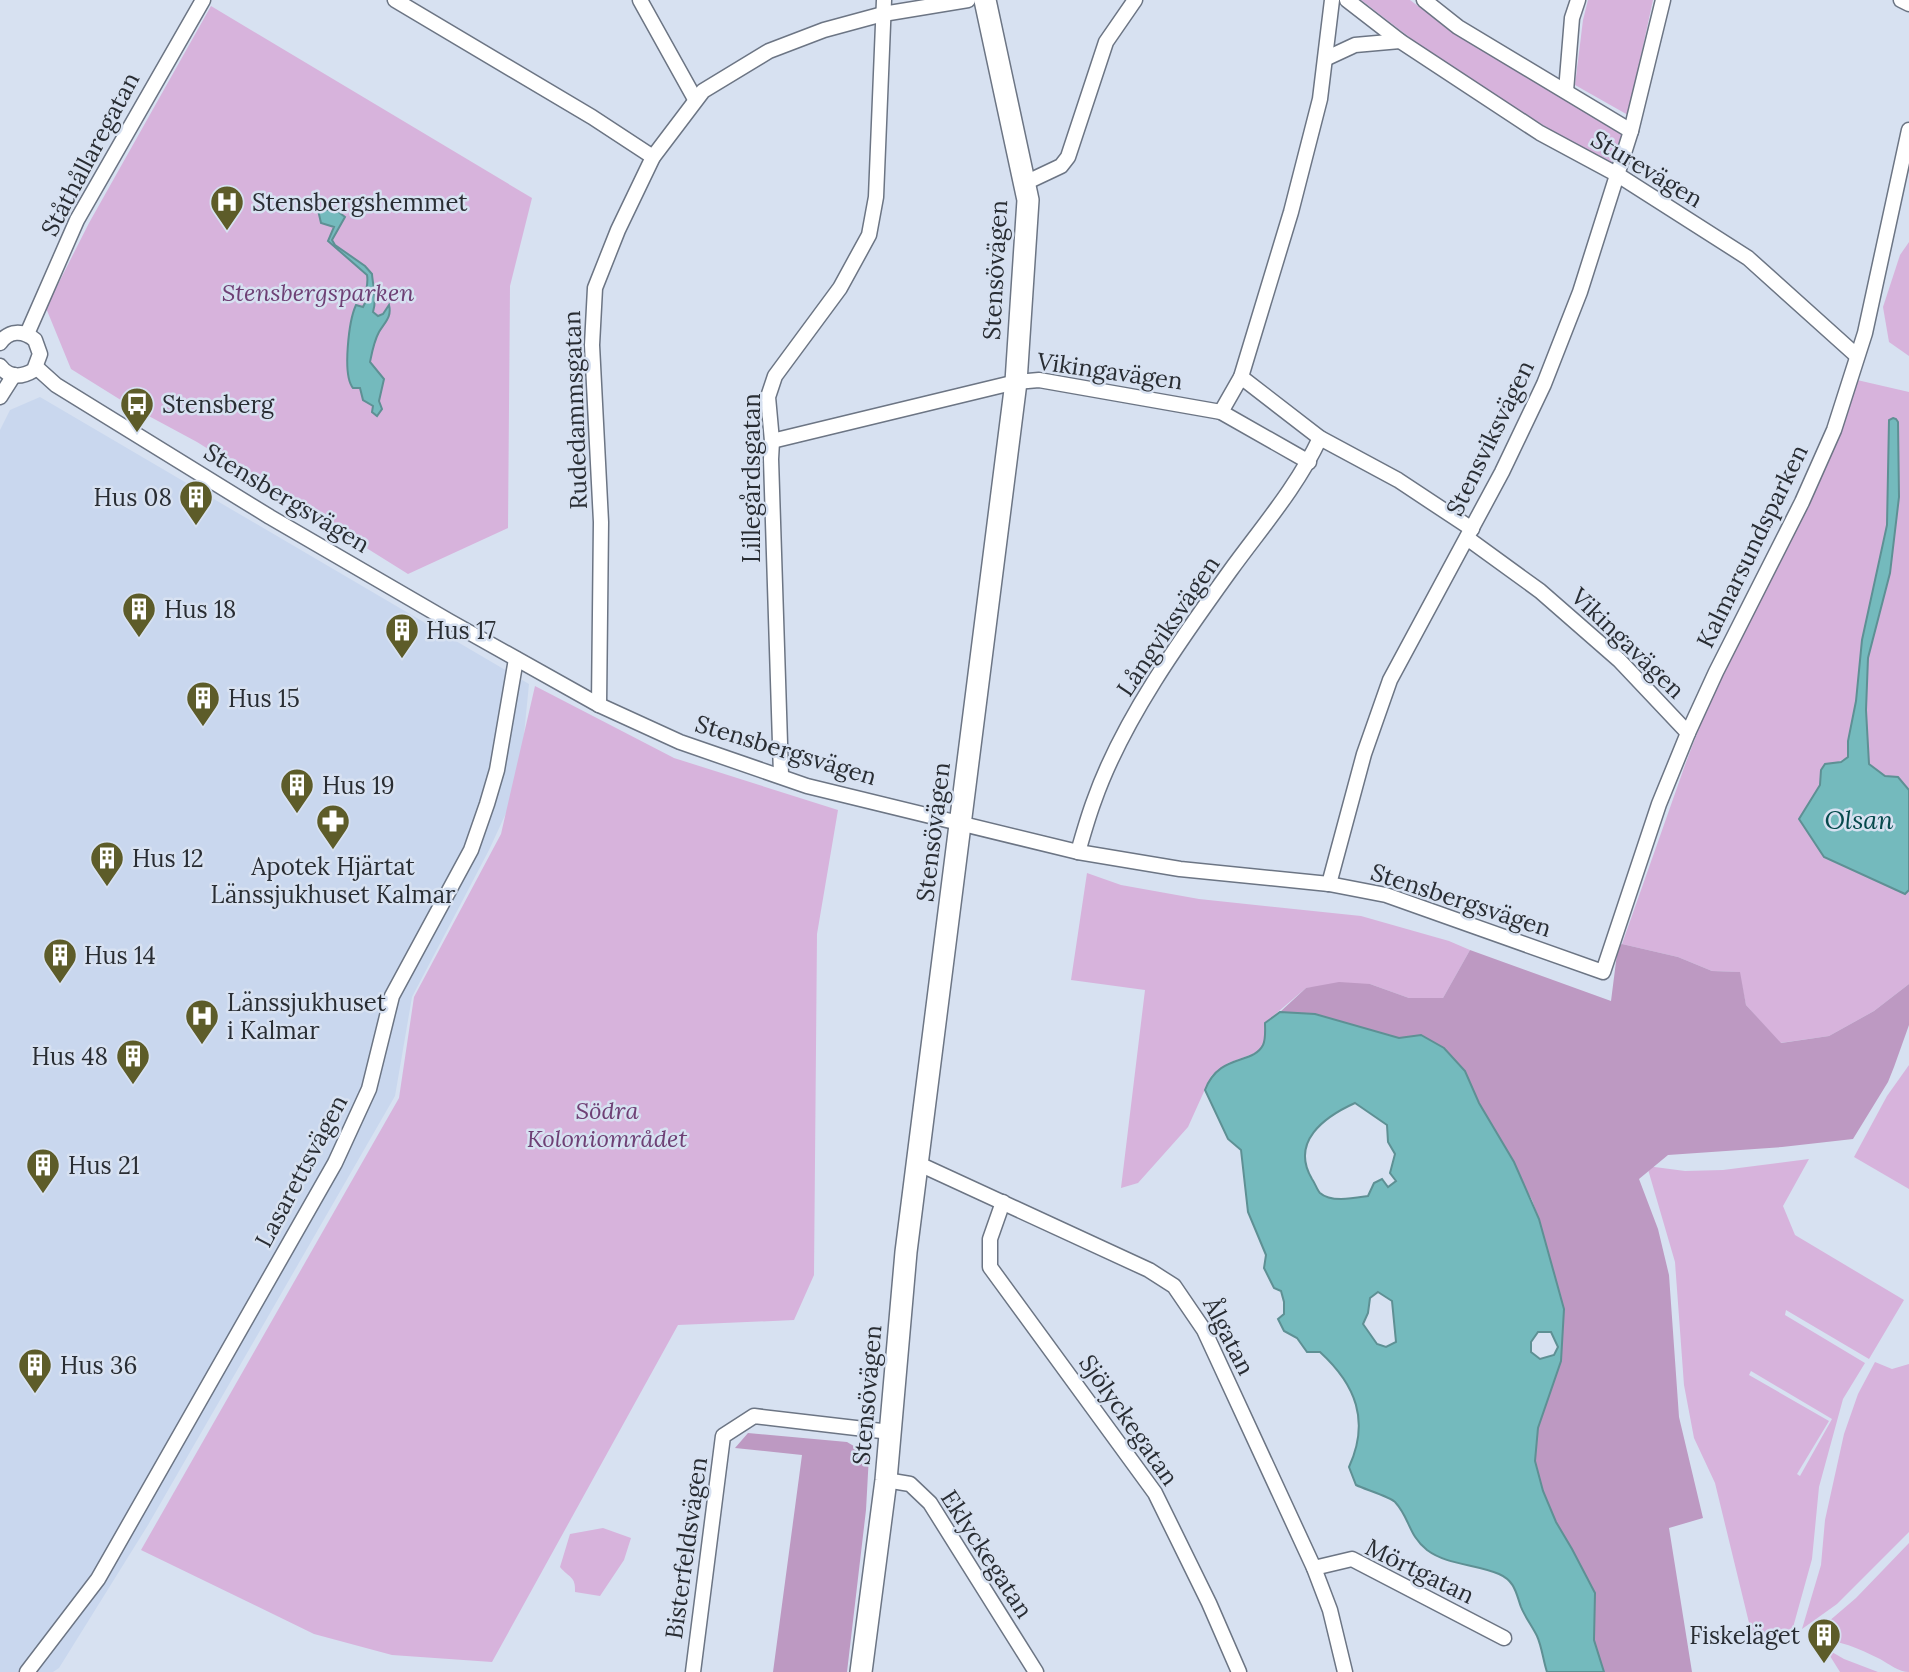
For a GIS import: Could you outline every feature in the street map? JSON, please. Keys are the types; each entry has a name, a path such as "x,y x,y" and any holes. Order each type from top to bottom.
{"street":[{"name":"Ståthållaregatan","path":"27,334 77,220 203,0"},
{"path":"395,0 592,117 653,157"},
{"path":"639,0 695,99"},
{"name":"Rudedammsgatan","path":"599,705 601,523 592,345 595,288 618,230 653,157 703,91 769,51 884,7 968,0"},
{"name":"Stensövägen","path":"861,1672 886,1480 906,1252 1016,382 1028,200 985,0"},
{"path":"1025,183 1061,166 1068,157 1106,42 1115,25 1135,0"},
{"path":"1221,412 1241,377 1291,212 1320,99 1332,0"},
{"name":"Sturevägen","path":"1347,0 1400,41 1540,134 1618,175 1748,258 1857,356"},
{"name":"Sturevägen","path":"1424,0 1458,27 1631,131"},
{"path":"1566,91 1572,18 1578,0"},
{"name":"Stensviksvägen","path":"1329,884 1364,754 1390,680 1469,534 1544,384 1580,292 1631,131 1662,0"},
{"path":"1901,0 1909,4"},
{"name":"Lillegårdsgatan","path":"781,775 772,441 768,397 775,376 840,288 869,235 876,197 884,7"},
{"path":"1327,58 1355,46 1400,41"},
{"name":"Kalmarsundsparken","path":"1603,972 1659,804 1688,733 1802,502 1834,430 1865,333 1909,130"},
{"path":"0,341 12,333 27,334 35,340 40,349 36,367 26,374 7,374 0,366"},
{"name":"Stensbergsvägen","path":"36,367 55,385 270,517 599,705 680,742 807,786 1078,852 1180,869 1329,884 1386,895 1603,972"},
{"path":"0,397 14,375"},
{"name":"Vikingavägen","path":"1241,377 1320,438 1398,480 1469,534 1619,660 1688,733"},
{"name":"Vikingavägen","path":"772,441 1016,382 1039,380 1221,412 1309,462"},
{"name":"Långviksvägen","path":"1078,852 1094,799 1126,730 1182,640 1289,494 1320,438"},
{"name":"Lasarettsvägen","path":"34,1670 98,1579 335,1163 360,1113 369,1089 392,996 471,850 488,804 497,770 516,659"},
{"name":"Ålgatan","path":"919,1164 1149,1270 1174,1286 1204,1329 1314,1568 1330,1611 1345,1672"},
{"name":"Sjölyckegatan","path":"1003,1202 990,1238 990,1267 1155,1493 1209,1603 1239,1672"},
{"name":"Bisterfeldsvägen","path":"693,1672 723,1436 754,1416 890,1432"},
{"name":"Eklyckegatan","path":"886,1480 910,1484 930,1503 1036,1672"},
{"name":"Mörtgatan","path":"1314,1568 1352,1559 1504,1638"}],"shaded area":[{"name":"Länssjukhuset i Kalmar","path":"40,397 529,684 519,785 489,850 412,997 395,1096 148,1525 59,1668 53,1672 0,1672 0,430 10,410"},
{"path":"1622,944 1678,957 1712,971 1740,972 1746,1005 1781,1043 1829,1036 1874,1011 1909,984 1909,1025 1894,1067 1888,1082 1853,1139 1668,1155 1639,1179 1658,1229 1669,1275 1679,1417 1703,1518 1669,1528 1692,1672 1604,1672 1594,1640 1595,1593 1556,1522 1543,1491 1535,1461 1538,1428 1561,1361 1564,1309 1532,1200 1479,1103 1465,1071 1421,1035 1399,1038 1315,1014 1280,1012 1306,988 1339,982 1370,984 1409,998 1443,998 1470,950 1611,1001 1618,946"},
{"path":"748,1433 847,1442 869,1455 866,1510 847,1672 773,1672 802,1455 735,1448"}],"green space":[{"path":"1361,0 1410,0 1456,35 1604,121 1625,137 1621,152 1613,163 1605,164 1435,57"},
{"path":"1588,0 1653,0 1628,115 1575,85"},
{"name":"Stensbergsparken","path":"211,6 532,198 510,286 508,528 408,574 197,442 132,407 71,369 46,308 89,223"},
{"path":"1909,242 1909,356 1889,342 1883,307 1900,255"},
{"path":"1857,380 1909,392 1909,790 1898,777 1885,776 1869,764 1866,710 1868,658 1890,573 1899,497 1898,422 1889,421 1887,525 1862,640 1848,757 1821,770 1820,785 1799,819 1905,894 1909,890 1909,984 1874,1011 1829,1036 1780,1043 1746,1005 1739,972 1712,971 1678,957 1622,944 1723,665"},
{"name":"Södra Koloniområdet","path":"535,686 674,758 838,810 817,934 814,1275 794,1320 678,1325 492,1662 392,1655 314,1634 141,1550 399,1098 414,997 501,834"},
{"path":"1087,873 1121,885 1199,899 1361,916 1449,941 1470,950 1443,998 1409,998 1370,984 1306,988 1265,1023 1265,1042 1258,1052 1228,1063 1211,1076 1188,1127 1138,1183 1121,1188 1145,990 1071,980"},
{"path":"1909,1065 1909,1189 1854,1157 1887,1096"},
{"path":"1809,1159 1783,1206 1795,1235 1904,1300 1869,1359 1786,1310 1785,1315 1865,1363 1843,1399 1819,1487 1812,1559 1792,1631 1768,1637 1751,1631 1715,1483 1694,1438 1684,1385 1675,1262 1647,1166 1685,1171 1723,1170","holes":["1751,1371 1832,1419 1800,1476 1797,1474 1829,1421 1749,1375"]},
{"path":"1875,1362 1892,1369 1909,1364 1909,1532 1837,1604 1802,1629 1821,1565 1825,1520 1844,1434 1858,1394"},
{"path":"603,1528 631,1538 624,1560 600,1596 575,1592 573,1580 560,1567 570,1534"},
{"path":"1909,1543 1909,1672 1844,1644 1807,1640 1856,1598"},
{"path":"1825,1648 1844,1659 1878,1672 1840,1672"}],"water":[{"path":"318,210 336,210 345,217 332,240 372,274 375,298 373,312 378,316 383,314 389,305 389,316 376,339 370,362 384,379 379,401 382,409 377,416 372,412 373,406 363,400 360,388 353,388 347,360 351,322 356,305 363,307 366,301 367,275 328,241 334,227 321,223"},
{"name":"Olsan","path":"1893,418 1898,422 1899,497 1890,573 1868,658 1866,710 1869,764 1885,776 1898,777 1909,790 1909,890 1905,894 1824,857 1799,819 1820,785 1821,770 1825,764 1841,762 1848,757 1862,640 1887,525 1889,420"},
{"path":"1280,1012 1315,1014 1399,1038 1421,1035 1444,1048 1465,1071 1479,1103 1514,1162 1539,1219 1564,1309 1561,1361 1538,1428 1535,1461 1543,1491 1556,1522 1595,1593 1594,1640 1604,1672 1547,1672 1537,1636 1508,1580 1499,1574 1453,1562 1427,1550 1416,1538 1395,1502 1356,1485 1349,1467 1355,1450 1359,1419 1351,1391 1343,1377 1320,1352 1307,1352 1297,1338 1284,1331 1278,1319 1284,1314 1284,1302 1281,1291 1274,1288 1264,1268 1266,1255 1248,1212 1241,1150 1228,1139 1205,1090 1219,1070 1258,1051 1265,1040 1265,1023","holes":["1355,1103 1387,1125 1388,1142 1395,1154 1390,1173 1396,1181 1388,1187 1382,1179 1374,1183 1368,1196 1330,1198 1319,1192 1306,1166 1305,1153 1308,1142 1322,1123","1378,1292 1392,1301 1396,1342 1386,1347 1377,1344 1363,1324 1370,1298","1538,1332 1551,1332 1558,1347 1554,1355 1540,1359 1531,1352 1531,1342"]}],"place":[{"name":"Stensbergshemmet","path":"227,232"},
{"name":"Stensberg","path":"137,434"},
{"name":"Hus 08","path":"196,527"},
{"name":"Hus 18","path":"139,639"},
{"name":"Hus 17","path":"402,660"},
{"name":"Hus 15","path":"203,728"},
{"name":"Hus 19","path":"297,815"},
{"name":"Apotek Hjärtat Länssjukhuset Kalmar","path":"333,851"},
{"name":"Hus 12","path":"107,888"},
{"name":"Hus 14","path":"60,985"},
{"name":"Länssjukhuset i Kalmar","path":"202,1046"},
{"name":"Hus 48","path":"133,1086"},
{"name":"Hus 21","path":"43,1195"},
{"name":"Hus 36","path":"35,1395"},
{"name":"Fiskeläget","path":"1824,1665"}]}
